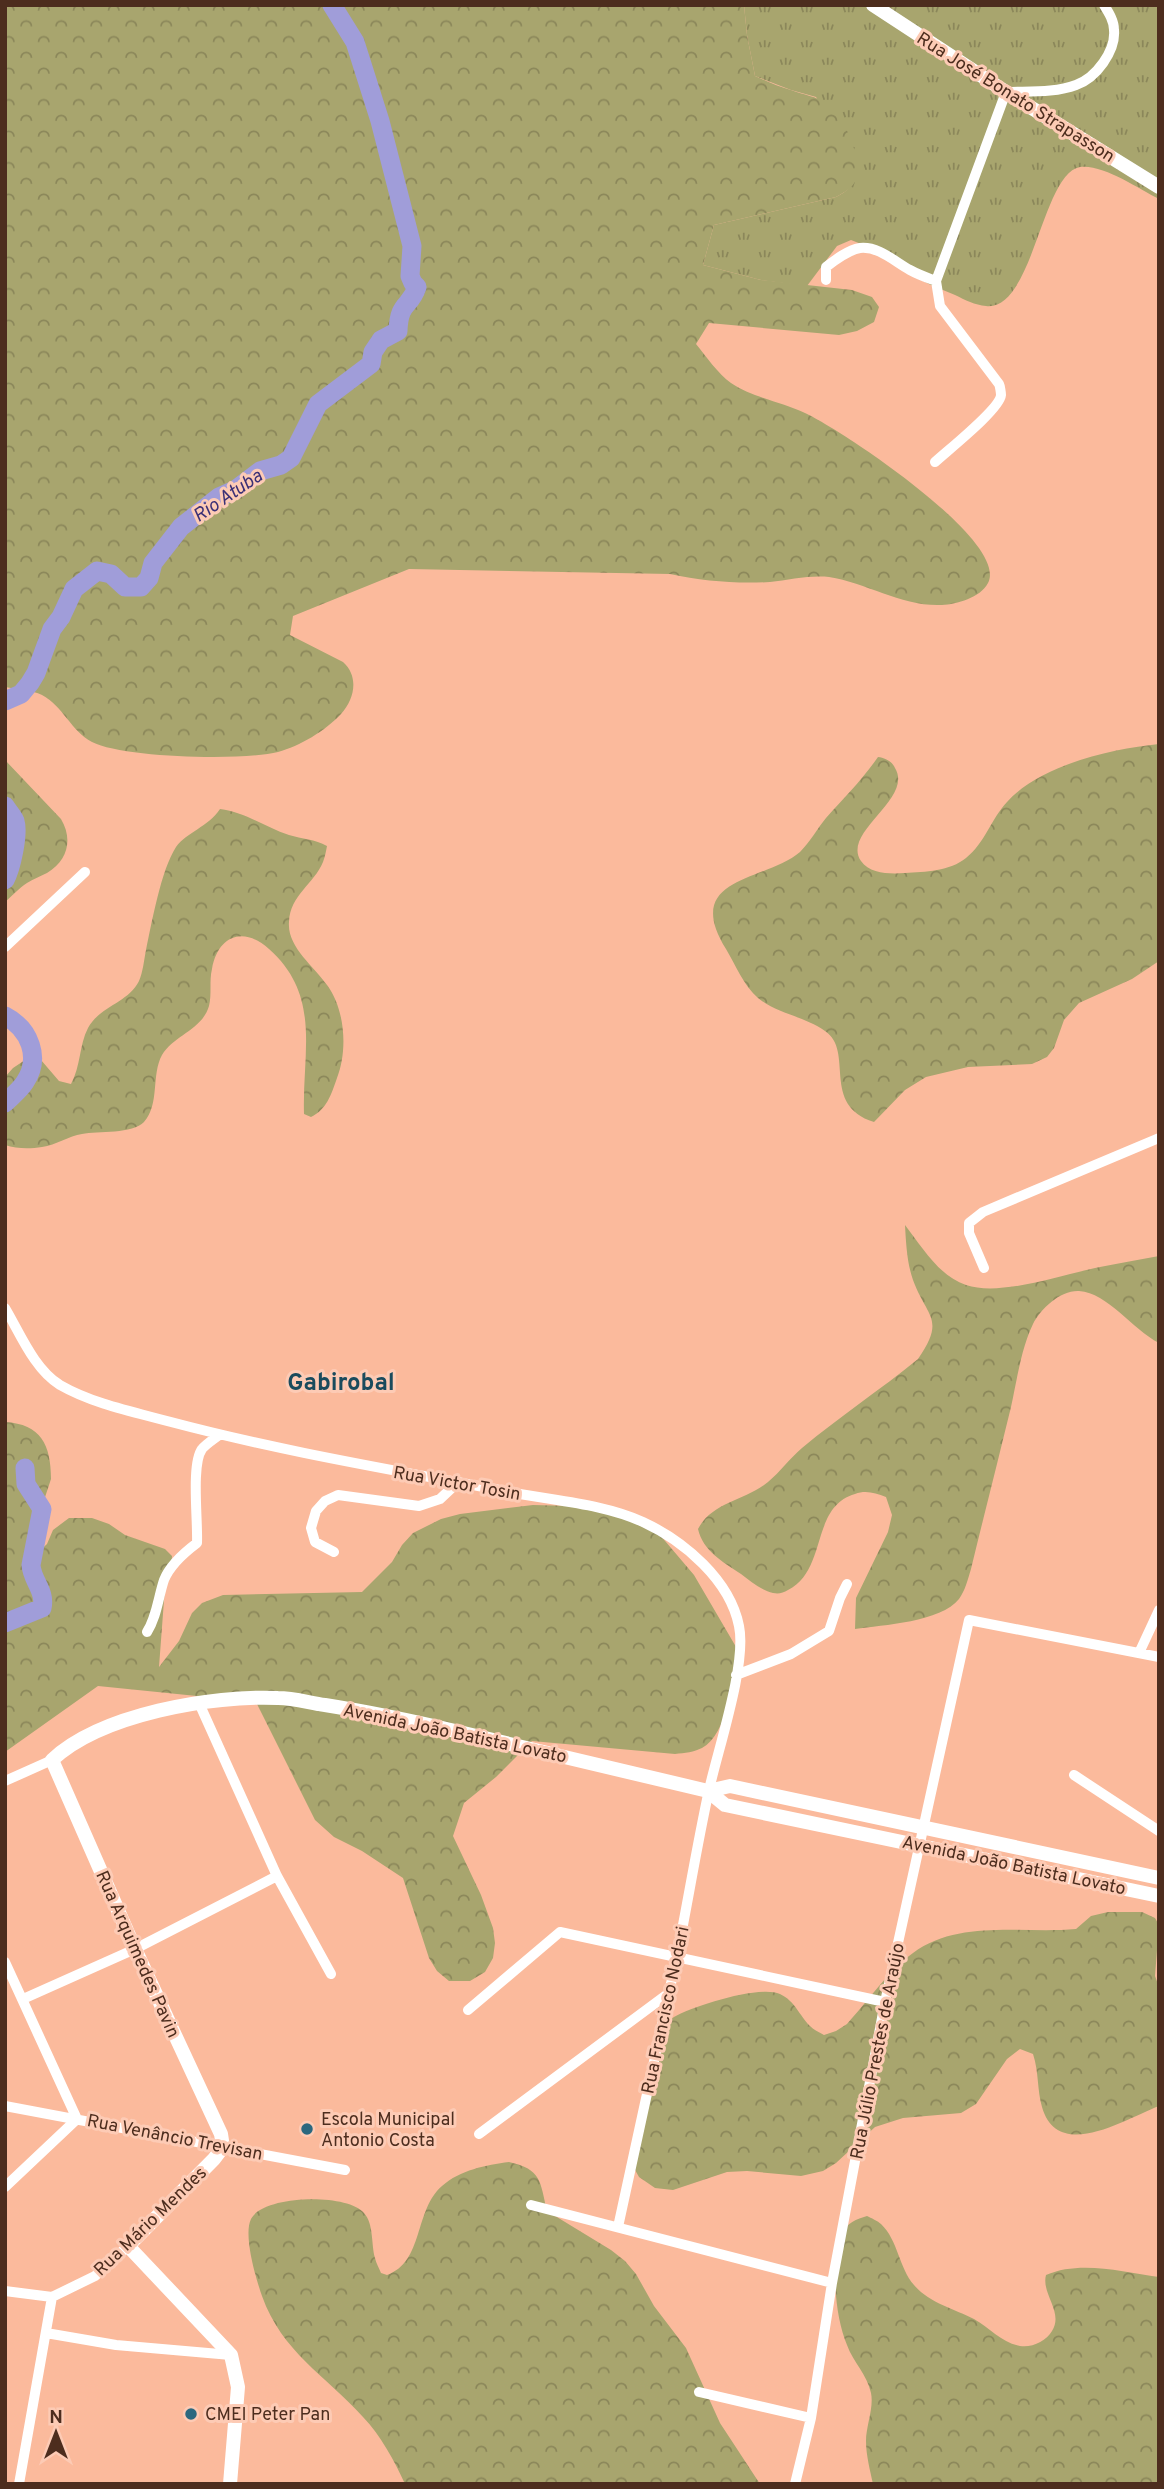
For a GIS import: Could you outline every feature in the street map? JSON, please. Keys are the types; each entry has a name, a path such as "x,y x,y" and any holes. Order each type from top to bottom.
{"street":[{"name":"Rua José Bonato Strapasson","path":"873,5 1159,187"},
{"path":"936,462 984,419 1002,394 999,384 940,306 936,281 1006,92 1061,89 1079,84 1092,76 1113,44 1113,22 1104,5"},
{"path":"826,280 826,267 860,248 888,256 910,270 936,281"},
{"path":"5,947 85,872"},
{"path":"984,1268 969,1233 970,1223 983,1212 1159,1138"},
{"name":"Rua Victor Tosin","path":"5,1308 36,1360 60,1385 110,1406 219,1435 384,1470 603,1510 640,1520 672,1538 715,1577 732,1602 740,1627 736,1675 708,1791"},
{"path":"147,1632 154,1621 165,1577 183,1554 197,1543 194,1467 202,1449 219,1435"},
{"path":"334,1552 315,1542 311,1528 316,1511 325,1500 338,1495 419,1506 440,1499 458,1482"},
{"path":"736,1675 791,1654 829,1631 847,1584"},
{"path":"1159,1610 1139,1653 1159,1657"},
{"name":"Rua Júlio Prestes de Araújo","path":"795,2484 811,2418 832,2283 886,2002 969,1620 1139,1653"},
{"name":"Avenida João Batista Lovato","path":"52,1760 65,1748 88,1735 134,1718 235,1697 281,1698 383,1714 708,1791 730,1786 1159,1878"},
{"path":"199,1703 277,1876 331,1974"},
{"path":"5,1781 52,1760"},
{"name":"Rua Arquimedes Pavin","path":"52,1760 135,1949 221,2134 223,2147"},
{"path":"1074,1775 1159,1831"},
{"name":"Avenida João Batista Lovato","path":"708,1791 725,1805 1159,1896"},
{"name":"Rua Francisco Nodari","path":"618,2227 677,1957 708,1791"},
{"path":"23,1999 135,1949 277,1876"},
{"path":"468,2010 560,1932 886,2002"},
{"path":"5,1962 77,2119 5,2187"},
{"path":"479,2134 669,1993"},
{"name":"Rua Venâncio Trevisan","path":"5,2106 345,2170"},
{"name":"Rua Mário Mendes","path":"52,2297 94,2276 128,2246 223,2147"},
{"path":"531,2205 832,2283"},
{"path":"128,2246 231,2355 238,2387 230,2484"},
{"path":"5,2291 52,2297 19,2484"},
{"path":"46,2333 116,2345 231,2355"},
{"path":"699,2392 811,2418"}],"green space":[{"path":"5,5 744,5 755,76 819,99 833,110 851,139 857,161 856,179 853,185 836,197 714,225 703,265 761,280 852,290 872,297 879,307 874,322 857,331 839,335 709,323 696,344 731,383 824,423 918,488 974,541 988,564 988,583 980,593 961,602 928,605 899,599 829,577 745,583 670,574 409,569 293,616 290,635 343,662 353,681 352,695 346,708 328,726 303,742 262,755 212,757 129,752 92,742 78,732 56,705 42,695 5,687"},
{"path":"744,5 1159,5 1159,199 1099,169 1080,167 1067,175 1056,192 1015,288 1002,302 986,306 970,302 925,282 851,240 837,246 807,286 761,280 703,265 714,225 836,197 851,186 857,169 816,97 755,76"},
{"path":"1159,744 1159,961 1132,979 1079,1003 1064,1020 1054,1048 1047,1057 1032,1064 968,1067 926,1077 905,1090 874,1122 858,1114 848,1103 843,1091 834,1040 817,1026 774,1008 758,998 740,975 715,925 714,907 720,894 733,884 785,862 800,852 878,757 892,763 898,780 895,792 868,827 857,850 861,861 870,868 899,873 945,868 966,858 973,852 1007,802 1038,778 1077,761"},
{"path":"5,760 61,819 67,842 64,856 54,868 24,885 5,902"},
{"path":"220,809 238,813 289,835 327,846 319,870 293,904 289,922 292,940 327,985 341,1018 343,1055 328,1101 311,1117 304,1114 306,1026 297,986 286,967 269,949 260,942 242,936 226,942 215,957 210,1001 205,1014 162,1055 152,1107 144,1122 132,1129 82,1134 42,1147 5,1145 5,1077 28,1058 41,1060 59,1081 71,1084 88,1028 99,1014 128,995 139,981 161,882 176,847"},
{"path":"905,1225 947,1275 966,1285 980,1288 1033,1283 1159,1256 1159,1343 1090,1293 1065,1293 1046,1306 1033,1324 1025,1344 971,1569 961,1596 951,1607 926,1618 855,1629 856,1598 888,1532 892,1515 886,1497 863,1492 841,1501 831,1512 809,1568 801,1581 781,1593 760,1588 721,1560 704,1544 698,1529 704,1520 720,1507 768,1482 830,1425 918,1359 931,1335 932,1326 911,1273"},
{"path":"5,1422 27,1427 35,1432 41,1438 49,1456 51,1479 22,1567 47,1544 53,1530 69,1518 92,1518 109,1524 125,1535 165,1549 172,1556 171,1572 165,1587 159,1667 179,1641 192,1613 202,1603 223,1595 362,1592 392,1562 413,1533 441,1519 533,1505 574,1506 613,1513 660,1535 694,1575 739,1652 724,1718 711,1741 702,1748 675,1754 532,1741 496,1777 464,1803 453,1836 481,1895 493,1928 495,1943 493,1958 485,1972 470,1981 449,1981 437,1971 429,1958 403,1878 362,1851 334,1837 315,1820 256,1702 98,1686 5,1752"},
{"path":"1108,1912 1142,1912 1155,1918 1159,1925 1155,1976 1159,1987 1159,2106 1094,2132 1063,2132 1050,2124 1042,2107 1033,2054 1020,2049 1007,2059 976,2104 961,2113 903,2118 875,2127 836,2163 823,2171 801,2176 727,2172 673,2190 655,2188 639,2177 630,2161 663,2029 674,2017 727,1998 770,1992 785,1997 810,2026 824,2035 847,2024 895,1968 931,1942 950,1936 992,1930 1076,1929 1091,1916"},
{"path":"509,2162 528,2169 538,2178 547,2211 611,2250 636,2274 654,2306 686,2348 720,2423 760,2484 405,2484 370,2424 306,2362 281,2333 262,2296 251,2257 249,2226 251,2219 259,2211 288,2201 306,2200 341,2202 355,2207 367,2218 376,2262 381,2273 387,2275 407,2259 427,2208 442,2186 465,2172"},
{"path":"867,2216 880,2223 887,2231 905,2271 920,2291 974,2319 1007,2342 1020,2346 1034,2345 1042,2341 1055,2324 1054,2310 1045,2282 1046,2275 1073,2268 1087,2268 1159,2277 1159,2484 873,2484 866,2441 871,2393 850,2351 839,2320 835,2274 838,2246 844,2230 852,2222"}],"waterway":[{"name":"Rio Atuba","path":"5,701 21,694 30,683 52,629 61,617 74,589 97,571 111,574 125,587 141,587 149,578 153,563 181,527 219,497 235,490 260,471 281,465 291,458 318,404 371,364 373,352 381,340 398,331 400,314 417,287 410,276 412,246 380,121 355,42 332,5"},
{"name":"Rio Atuba","path":"5,806 16,827 12,860 5,880"},
{"name":"Rio Atuba","path":"5,1016 27,1036 32,1054 30,1073 5,1103"},
{"name":"Rio Atuba","path":"5,1623 42,1608 43,1602 31,1565 42,1509 26,1484 25,1468"}],"place":[{"name":"Escola Municipal Antonio Costa","path":"307,2129"},
{"name":"CMEI Peter Pan","path":"191,2414"}],"district":[{"name":"Gabirobal","path":"341,1382"}]}
